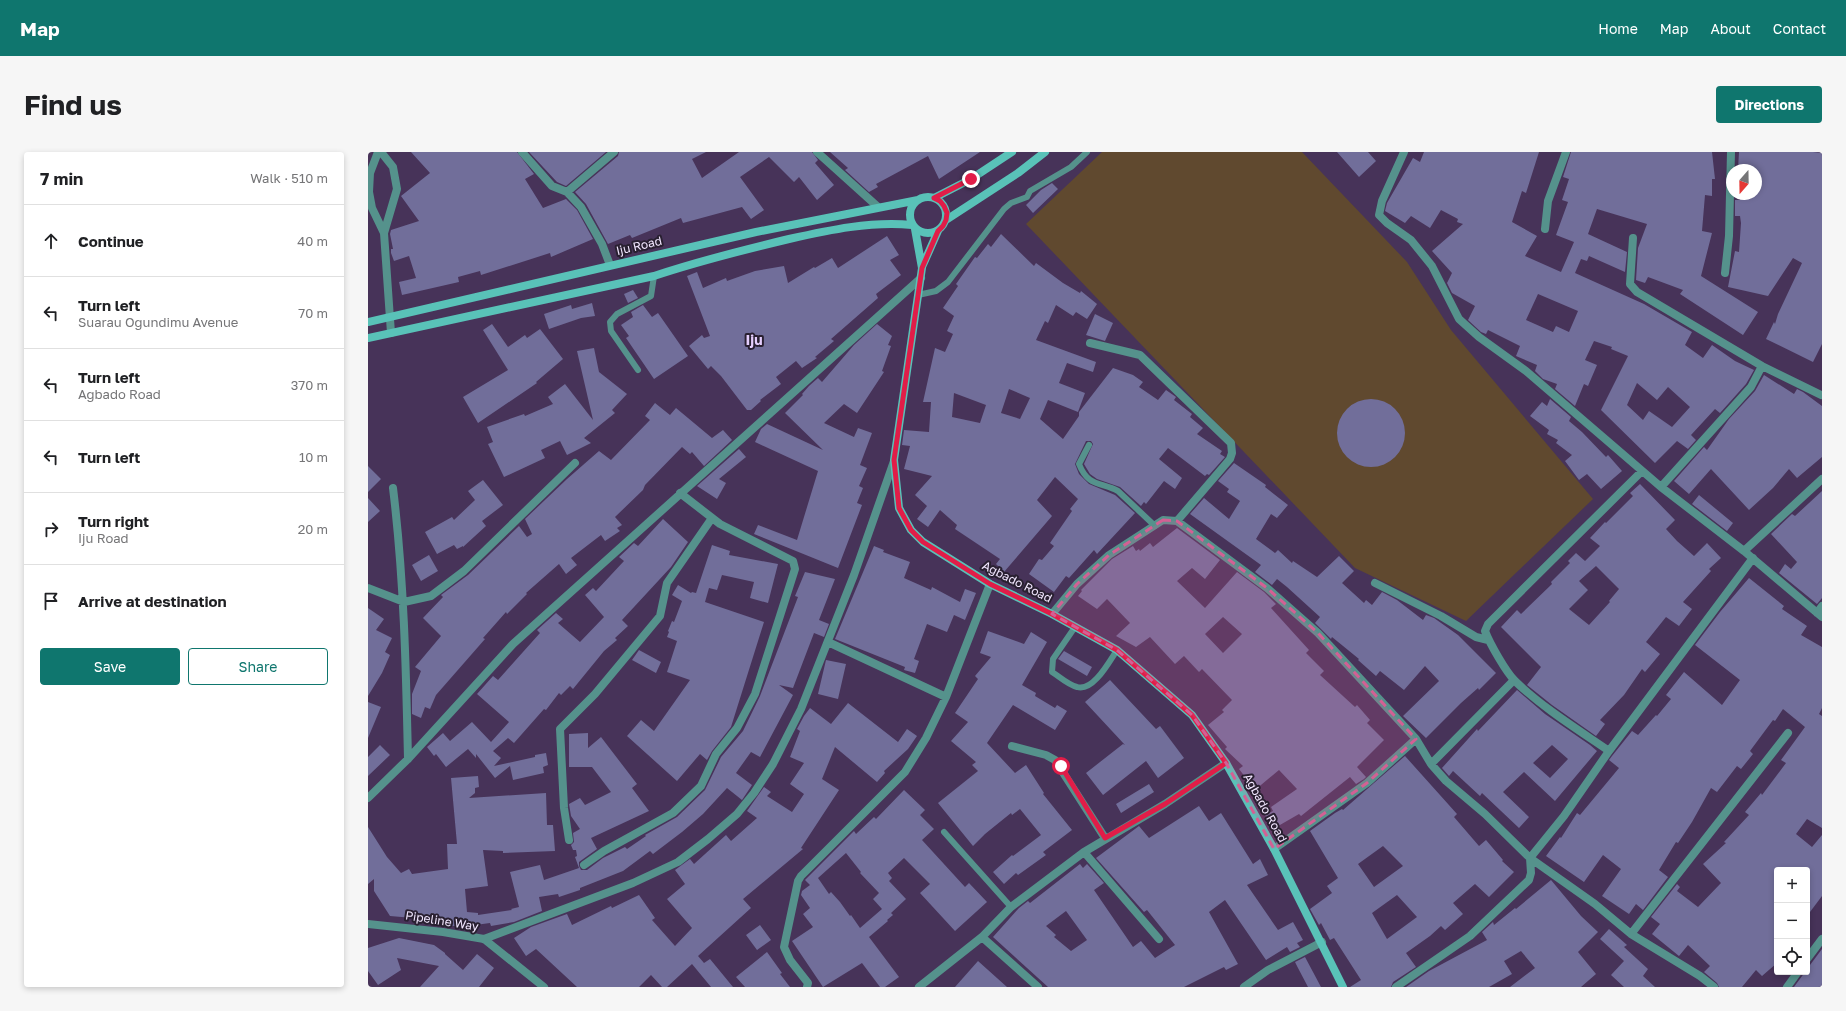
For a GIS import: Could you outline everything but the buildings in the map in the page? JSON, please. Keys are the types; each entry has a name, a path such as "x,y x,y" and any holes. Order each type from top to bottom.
{"main road":[{"path":"934,198 971,179 1012,152"},
{"path":"946,220 1018,173 1045,152"},
{"path":"368,338 654,276 698,261 826,231 889,222 914,227 922,233 930,234 938,231 946,220 947,213 940,201 934,198 923,197 911,207 909,216 914,227"},
{"name":"Iju Road","path":"368,322 610,265 878,206 918,200"},
{"name":"Agbado Road","path":"914,227 922,268 894,460 899,508 911,530 923,542 990,584 1052,614 1117,650 1192,715 1226,763 1274,849 1322,942 1343,987"},
{"name":"Agbado Road","path":"922,268 938,231"}],"street":[{"path":"384,233 372,208 369,192 370,173 380,152 393,167 397,189 384,233 388,318 391,333"},
{"path":"522,152 552,186 567,192 581,207 602,244 610,265"},
{"path":"567,192 614,152"},
{"path":"817,152 878,206"},
{"path":"1404,152 1382,201 1379,215 1387,223 1411,240 1432,266 1459,319 1479,337 1526,371 1661,487 1820,612"},
{"path":"1545,229 1548,201 1566,152"},
{"path":"1725,273 1729,236 1731,152"},
{"path":"1633,238 1630,284 1637,292 1762,366 1822,394"},
{"path":"368,798 408,759 513,644 921,278"},
{"path":"1090,343 1140,354 1231,443 1232,453 1230,460 1177,520"},
{"path":"1661,487 1751,387 1762,366"},
{"path":"484,940 633,884 678,862 708,840 737,814 754,793 773,764 801,708 854,574 894,460"},
{"path":"368,588 404,602 431,596 464,571 575,463"},
{"path":"1609,750 1560,718 1514,680 1488,640 1485,631 1488,624 1642,471"},
{"path":"1744,551 1822,479"},
{"path":"393,488 404,602 408,759"},
{"path":"584,865 604,851 673,813 701,786 716,754 737,728 755,694 795,569 793,561 720,524 680,493"},
{"path":"569,840 564,808 560,729 595,694 660,616 667,583 712,518"},
{"path":"1052,614 1077,584 1109,555 1163,520 1177,520 1267,588 1318,633 1416,739 1431,764 1446,781 1486,814 1530,858 1589,900 1632,934 1700,976 1714,987"},
{"path":"1396,987 1470,936 1529,880 1532,869 1530,858 1564,816 1609,750 1753,558"},
{"path":"1376,583 1441,616 1476,637 1488,640"},
{"path":"807,987 808,983 790,960 784,947 798,881 801,876 905,772 926,738 946,697 990,584"},
{"path":"828,642 946,697"},
{"path":"1431,764 1514,680"},
{"path":"1632,934 1788,733"},
{"path":"1274,849 1367,783 1416,739"},
{"path":"1012,746 1046,755 1055,760 1105,838"},
{"path":"919,987 982,937 1011,907 1084,852 1105,838 1165,804 1226,763"},
{"path":"1084,852 1159,939"},
{"name":"Pipeline Way","path":"368,924 443,932 484,940 544,987"},
{"path":"982,937 1038,987"},
{"path":"1810,955 1822,939"},
{"path":"1244,987 1268,970 1322,942"},
{"path":"1787,987 1796,975"}],"lane":[{"path":"918,295 936,292 948,282 1011,203 1027,197 1030,191 1071,167 1087,152"},
{"path":"638,370 611,331 610,322 617,314 651,296 654,276"},
{"path":"1090,445 1079,464 1082,472 1097,485 1112,488 1118,491 1155,526"},
{"path":"1075,627 1053,659 1051,665 1052,672 1066,682 1078,688 1086,687 1094,683 1117,650"},
{"path":"944,832 1011,907"}],"highlighted area":[{"path":"1163,520 1177,521 1267,588 1318,633 1416,739 1367,783 1274,849 1226,763 1192,715 1117,650 1052,614 1077,584 1109,555"}],"shaded area":[{"path":"1102,152 1302,152 1407,262 1451,330 1593,499 1466,621 1355,568 1026,224"}],"district":[{"name":"Iju","path":"754,340"}],"route":[{"path":"971,179 934,198 940,201 947,213 946,220 938,231 922,268 894,460 899,508 911,530 923,542 990,584 1052,614 1117,650 1192,715 1226,763 1165,804 1105,838 1061,766"}]}
